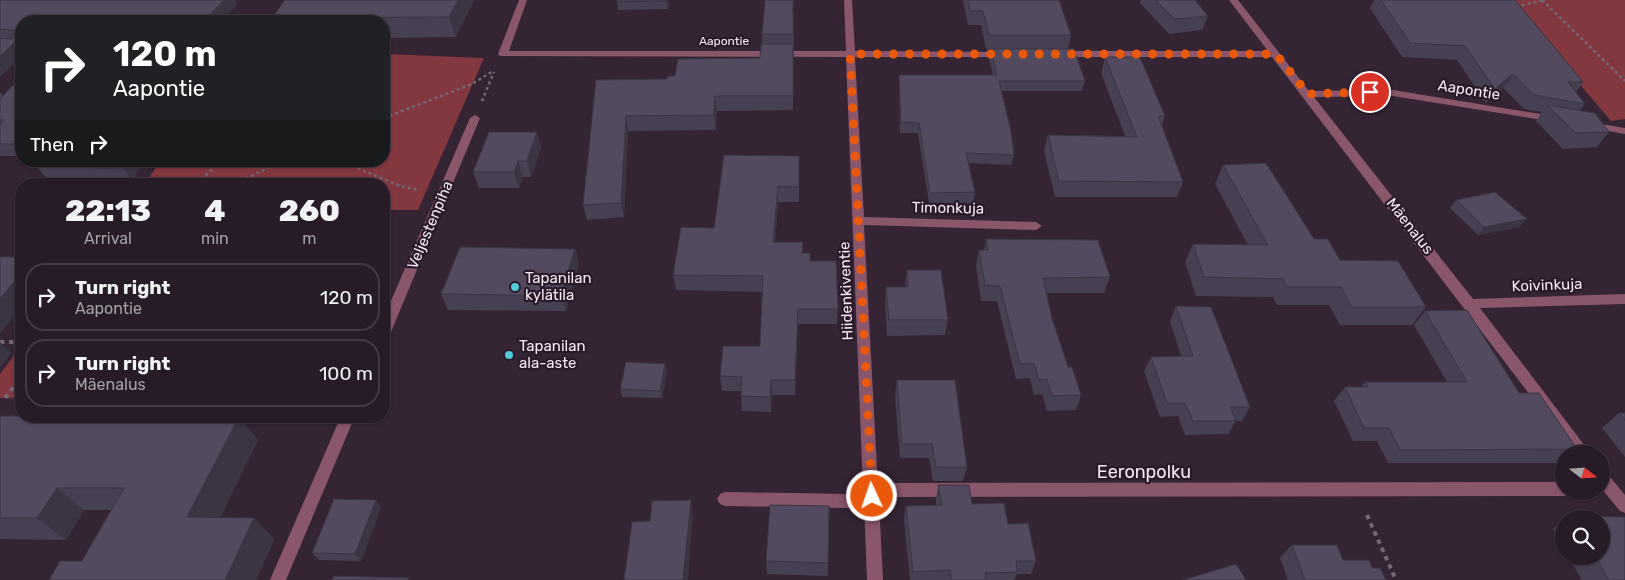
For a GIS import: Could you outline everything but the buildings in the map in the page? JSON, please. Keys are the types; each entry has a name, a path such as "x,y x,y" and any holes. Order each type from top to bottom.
{"street":[{"name":"Aapontie","path":"523,0 502,54 1014,54"},
{"name":"Hiidenkiventie","path":"848,0 860,221 875,580"},
{"name":"Mäenalus","path":"1233,0 1308,94 1577,445"},
{"path":"1051,54 1276,54"},
{"name":"Aapontie","path":"1308,94 1392,94 1625,131"},
{"name":"Veljestenpiha","path":"390,318 475,118"},
{"name":"Timonkuja","path":"860,221 1036,226"},
{"name":"Koivinkuja","path":"1470,304 1625,299"},
{"path":"278,580 345,423"},
{"name":"Eeronpolku","path":"725,499 847,501 895,490 1555,488"},
{"path":"1610,491 1625,506"}],"path":[{"path":"1516,7 1542,0 1625,81"},
{"path":"390,116 472,84 496,70"},
{"path":"203,178 214,167"},
{"path":"247,178 270,167"},
{"path":"355,167 381,178"},
{"path":"390,182 432,194 438,206"},
{"path":"0,342 15,342"},
{"path":"5,398 15,385"},
{"path":"1355,490 1396,580"}],"shaded area":[{"path":"1508,0 1625,0 1625,119 1611,121"},
{"path":"390,54 484,58 418,210 390,210 390,178 148,178 157,167 390,167"},
{"path":"15,354 15,398 0,398 0,374"}],"place":[{"name":"Tapanilan kylätila","path":"515,287"},
{"name":"Tapanilan ala-aste","path":"509,355"}],"route":[{"path":"872,496 860,221 850,54 1276,54 1308,94 1370,92"}]}
